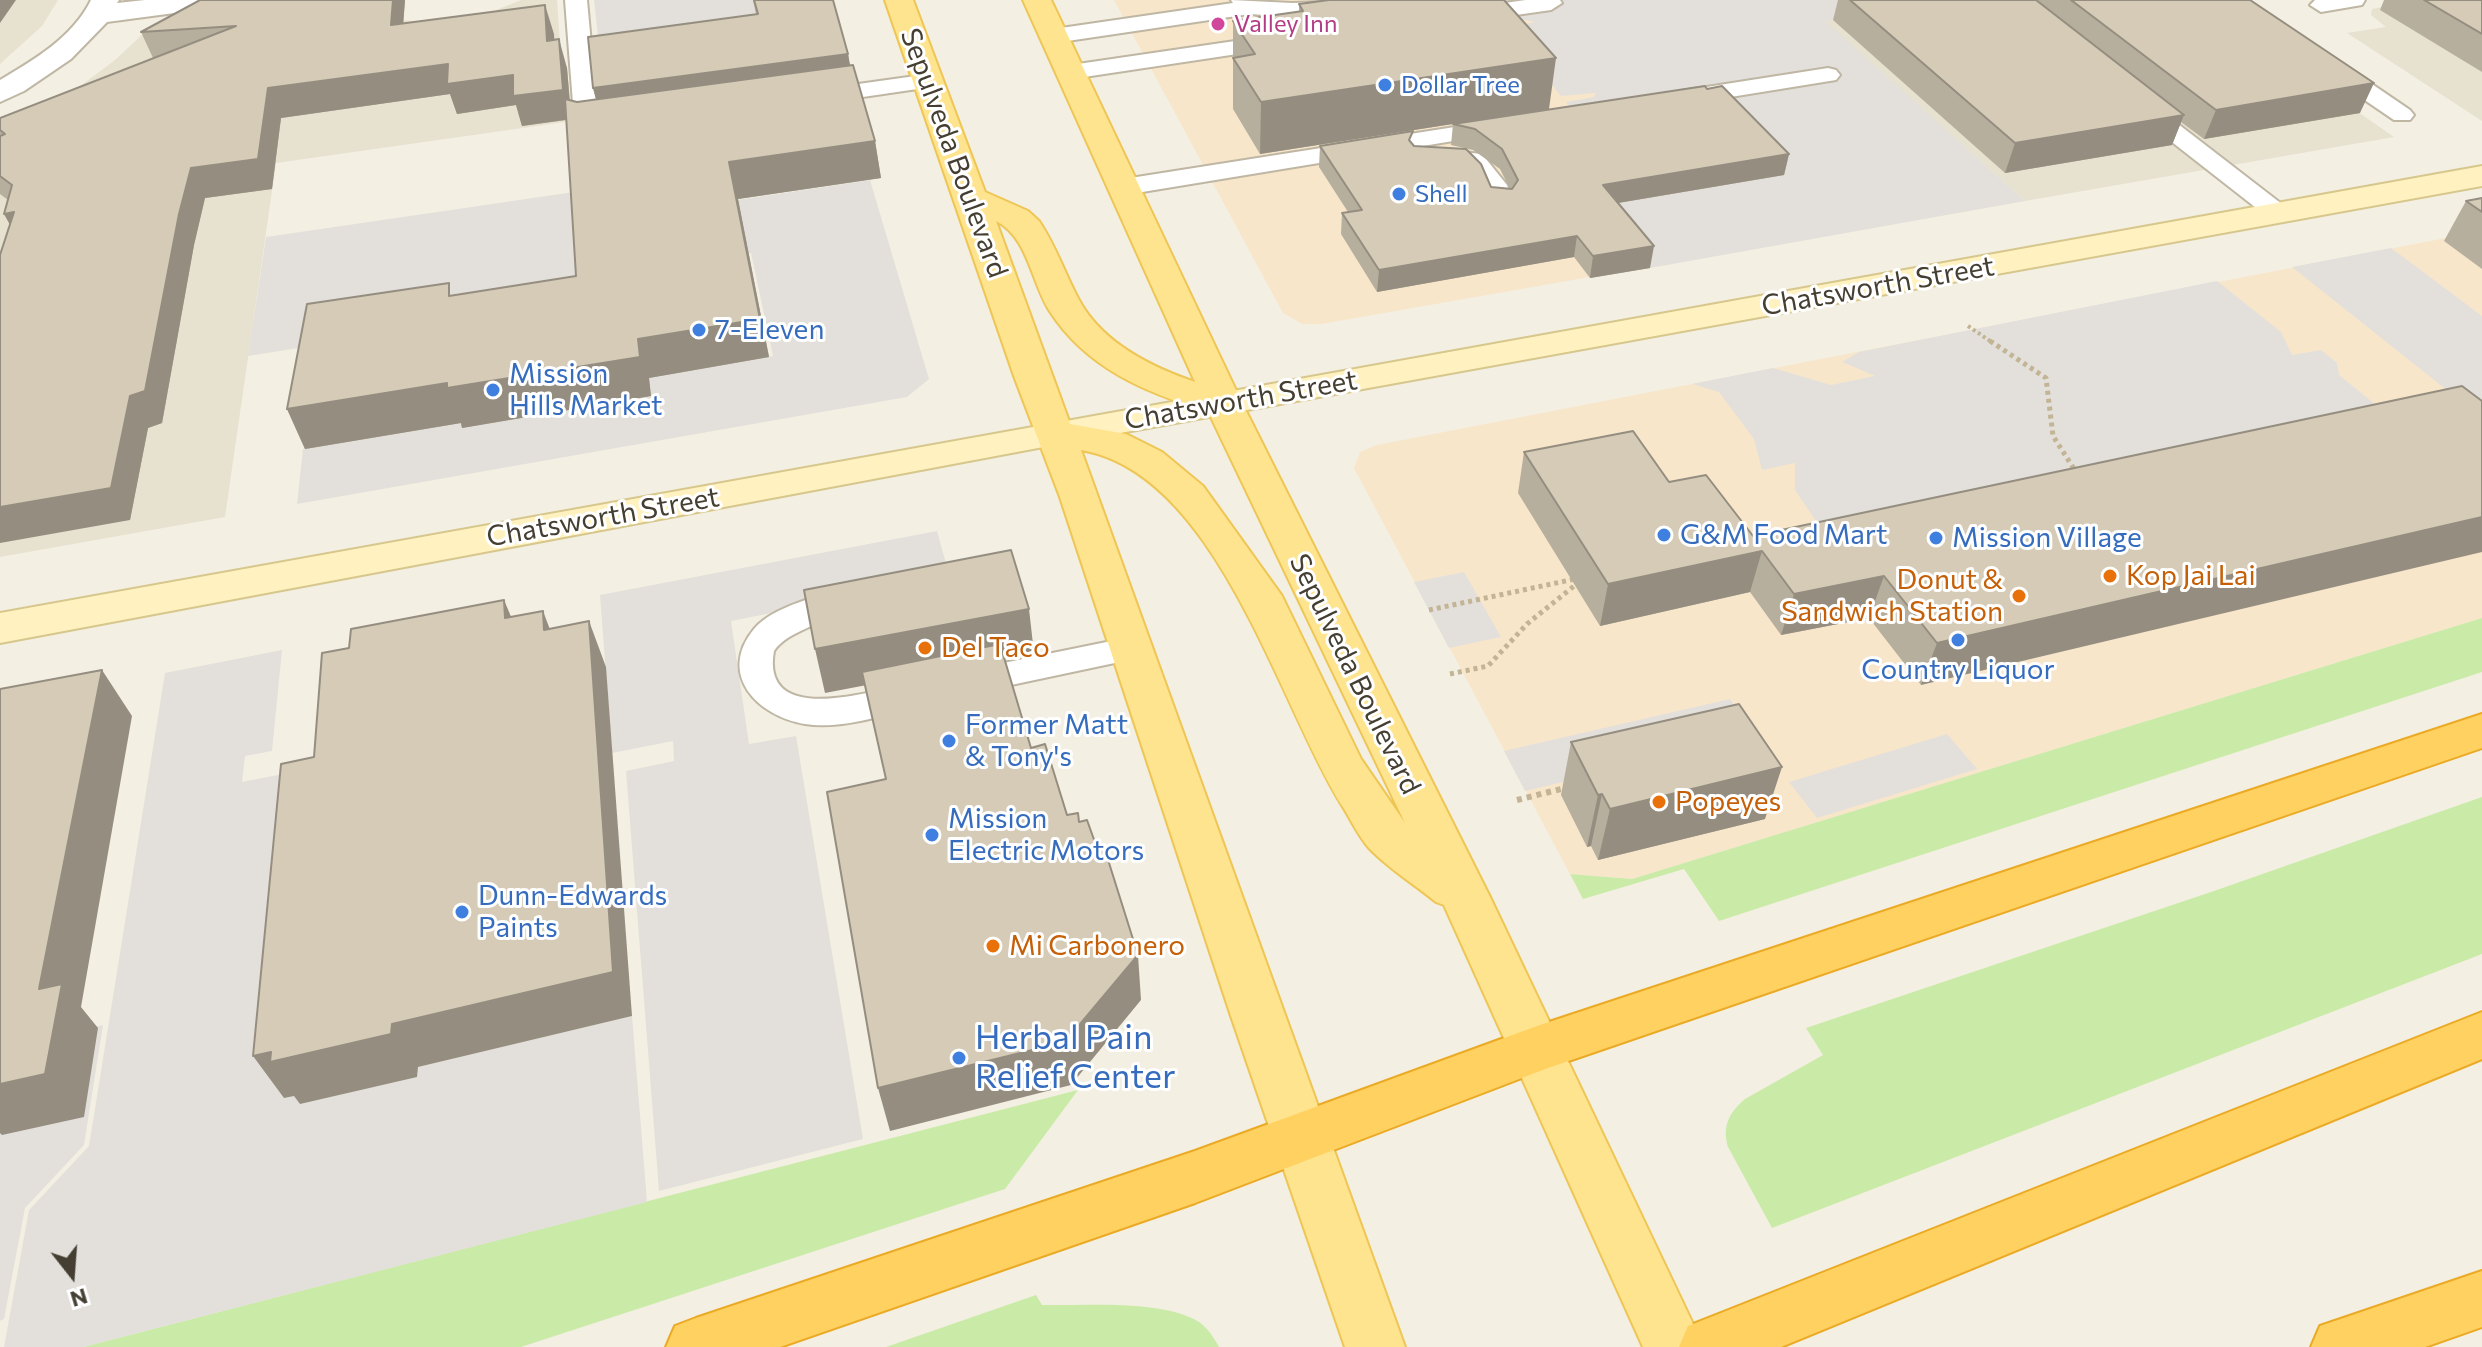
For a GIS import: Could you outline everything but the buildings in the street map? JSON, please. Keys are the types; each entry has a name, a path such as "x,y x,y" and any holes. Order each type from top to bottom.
{"highway":[{"path":"696,1347 1300,1140 1537,1049 2482,731"},
{"path":"1709,1347 2482,1035"},
{"path":"2341,1347 2482,1299"}],"main road":[{"name":"Sepulveda Boulevard","path":"899,0 1054,433 1085,511 1300,1140 1375,1347"},
{"name":"Sepulveda Boulevard","path":"1037,0 1223,403 1465,897 1674,1347"},
{"name":"Chatsworth Street","path":"0,628 1054,433 2482,176"},
{"path":"971,198 1023,223 1065,308 1081,329 1117,361 1182,392 1223,403"},
{"path":"1054,433 1112,443 1148,461 1189,495 1261,596 1342,767 1385,834 1465,897"}],"street":[{"path":"0,93 33,75 103,7 212,0"}],"lane":[{"path":"576,0 587,129 632,123"},
{"path":"1054,36 1246,4 1292,10 1371,0"},
{"path":"2321,5 2354,0"},
{"path":"1444,18 1551,3"},
{"path":"1071,72 1291,40"},
{"path":"2311,53 2402,115"},
{"path":"1659,102 1828,75"},
{"path":"799,99 930,81"},
{"path":"2126,95 2278,213"},
{"path":"1124,187 1518,124"},
{"path":"1422,159 1456,156 1473,159 1494,185 1500,202"},
{"path":"1254,189 1325,175"},
{"path":"819,607 773,630 762,642 756,659 759,681 772,700 806,712 839,709 1131,649"}],"path":[{"path":"1968,326 2046,378 2053,436 2074,470 2088,478"},
{"path":"1429,610 1584,577 1527,624 1488,666 1450,674"},
{"path":"1517,800 1578,785"}],"shaded area":[{"path":"0,0 58,0 42,26 0,64"},
{"path":"521,0 557,0 565,122 276,163 225,517 0,557 0,135 71,93 115,60 144,33 400,20 435,23 479,17"},
{"path":"594,0 819,0 601,64"},
{"path":"1114,0 1800,0 2025,201 1321,324 1302,324 1283,313"},
{"path":"1480,0 1966,0 1825,21 2025,201 1650,268 1600,206 1782,175 1585,124 1566,102 1594,97 1596,93 1561,96 1504,28 1535,22 1526,20 1501,24"},
{"path":"1800,0 2197,0 2394,137 2025,201"},
{"path":"2419,0 2482,0 2482,121 2347,33 2386,27 2371,15 2372,9"},
{"path":"870,180 929,379 907,397 297,504 303,449 462,422 463,427 651,396 649,378 773,356 751,253 637,271 462,322 248,356 266,237 581,191 584,223"},
{"name":"Mission Village","path":"2482,231 2482,618 1632,879 1570,874 1354,468 1360,452 1377,445"},
{"path":"2391,248 2482,316 2482,418 2292,267"},
{"path":"2217,281 2281,332 2292,355 2321,350 2337,363 2339,375 2376,405 1818,524 1795,490 1795,463 1762,470 1754,439 1719,392 1692,384 1773,368 1831,385 1875,376 1842,362 1859,352"},
{"path":"937,531 950,578 731,621 749,744 796,736 863,1139 659,1191 626,771 674,761 673,741 612,753 600,595"},
{"path":"1464,572 1501,637 1449,648 1414,582"},
{"path":"282,650 272,751 245,756 242,782 319,767 418,1067 632,1016 647,1202 83,1347 4,1347 29,1210 89,1146 165,673"},
{"path":"1730,699 1755,736 1525,791 1504,751"},
{"path":"1947,734 1977,769 1817,818 1789,782"},
{"path":"103,1025 84,1145 25,1208 4,1319 0,1321 0,1049"}],"green space":[{"path":"2482,618 2482,672 1719,921 1684,869 1583,899 1570,874 1632,879"},
{"path":"2482,797 2482,954 1772,1228 1728,1147 1727,1126 1739,1104 1823,1055 1806,1028"},
{"path":"1078,1090 1005,1189 521,1347 83,1347"},
{"path":"1036,1295 1042,1305 1123,1305 1183,1315 1202,1324 1219,1347 886,1347"}],"place":[{"name":"Valley Inn","path":"1218,24"},
{"name":"Dollar Tree","path":"1385,85"},
{"name":"Shell","path":"1399,194"},
{"name":"7-Eleven","path":"699,330"},
{"name":"Mission Hills Market","path":"493,390"},
{"name":"G&M Food Mart","path":"1664,535"},
{"name":"Mission Village","path":"1936,538"},
{"name":"Kop Jai Lai","path":"2110,576"},
{"name":"Donut & Sandwich Station","path":"2019,596"},
{"name":"Country Liquor","path":"1958,640"},
{"name":"Del Taco","path":"925,648"},
{"name":"Former Matt & Tony's","path":"949,741"},
{"name":"Popeyes","path":"1659,802"},
{"name":"Mission Electric Motors","path":"932,835"},
{"name":"Dunn-Edwards Paints","path":"462,912"},
{"name":"Mi Carbonero","path":"993,946"},
{"name":"Herbal Pain Relief Center","path":"959,1058"}]}
